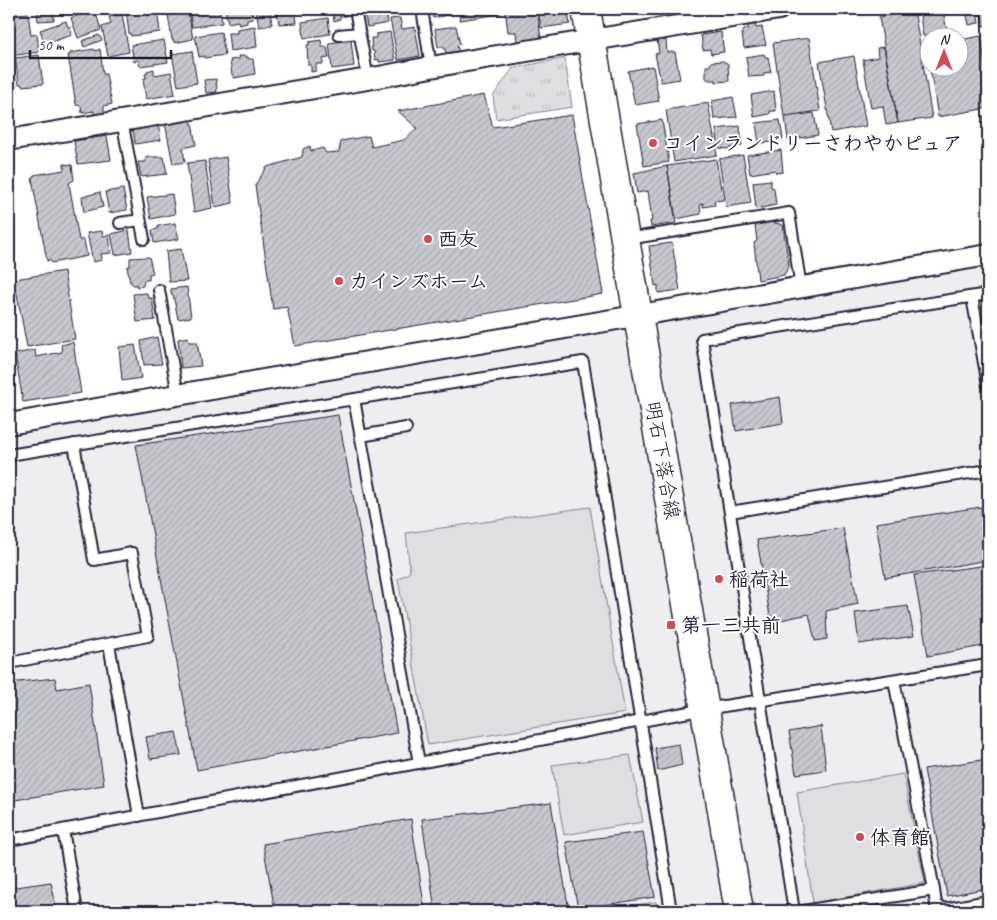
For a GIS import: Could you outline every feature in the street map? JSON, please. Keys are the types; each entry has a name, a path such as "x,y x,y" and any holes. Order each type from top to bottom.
{"main road":[{"name":"明石下落合線","path":"586,9 739,911"}],"street":[{"path":"9,140 368,79 432,66 779,9"},
{"path":"9,424 988,254"}],"lane":[{"path":"355,9 368,79"},
{"path":"422,9 432,66"},
{"path":"339,35 359,33"},
{"path":"122,120 144,239"},
{"path":"626,240 789,213 801,287"},
{"path":"120,223 140,220"},
{"path":"159,290 178,395"},
{"path":"794,911 702,339 988,294"},
{"path":"972,297 988,385"},
{"path":"9,455 583,362 670,911"},
{"path":"354,398 419,763"},
{"path":"361,436 406,428"},
{"path":"9,663 148,636 132,553 94,560 74,444"},
{"path":"730,512 988,470"},
{"path":"109,644 139,816"},
{"path":"9,840 705,709 988,665"},
{"path":"894,680 936,905 945,909 988,901"},
{"path":"63,830 77,911"},
{"path":"803,911 934,890"}],"shaded area":[{"path":"988,265 988,911 9,911 9,435"}],"green space":[{"path":"565,58 572,107 496,119 493,96 513,68"},
{"path":"590,507 625,713 428,745 398,579 410,572 406,533"},
{"path":"630,755 643,822 564,835 552,765"},
{"name":"体育館","path":"903,774 925,883 813,903 797,792"},
{"path":"655,902 657,911 598,911"}],"building":[{"path":"37,9 58,9 58,11 53,11 54,20 38,21"},
{"path":"104,9 121,9 122,10 105,13"},
{"path":"126,9 157,9 160,32 131,36 129,34"},
{"path":"189,9 220,9 222,23 192,27"},
{"path":"225,9 251,9 253,19 239,25 238,21 228,23"},
{"path":"256,9 270,9 272,25 259,27"},
{"path":"277,9 295,9 297,23 279,24"},
{"path":"330,9 346,9 346,16 340,16 340,19 334,21"},
{"path":"364,9 386,9 388,23 367,27"},
{"path":"431,9 453,9 453,14 433,18"},
{"path":"458,9 499,9 500,14 460,20"},
{"path":"505,9 537,9 541,39 517,43 516,32 508,32"},
{"path":"538,9 567,9 570,24 541,28"},
{"path":"899,9 914,9 920,45 920,78 925,78 932,118 898,123 879,17 900,13"},
{"path":"919,9 943,9 946,28 922,28"},
{"path":"980,9 988,9 988,25 983,26"},
{"path":"16,10 16,14 28,13 31,35 37,34 39,52 9,56 9,11"},
{"path":"95,10 101,30 78,38 71,18"},
{"path":"977,10 979,23 969,25 966,11"},
{"path":"188,11 193,39 174,43 168,15"},
{"path":"122,14 129,52 108,56 102,27 111,24 109,17"},
{"path":"328,18 330,34 304,38 302,22"},
{"path":"400,18 402,29 415,27 420,56 398,60 390,19"},
{"path":"66,21 72,35 45,44 40,30"},
{"path":"748,23 755,23 756,28 762,27 766,45 744,48 742,33 748,29"},
{"path":"255,26 257,47 230,51 228,33 237,33 237,29"},
{"path":"456,26 460,44 457,45 459,54 447,55 444,47 438,47 435,29"},
{"path":"221,32 225,55 199,57 195,36"},
{"path":"390,32 395,60 379,62 379,59 375,60 374,51 372,51 371,38 376,38 376,34"},
{"path":"721,32 724,52 711,54 710,49 703,50 701,35"},
{"path":"99,35 102,40 84,47 82,41"},
{"path":"981,36 988,83 988,108 938,117 932,78 970,78 970,38"},
{"path":"809,38 820,111 784,116 773,43"},
{"path":"164,40 168,62 140,66 138,60 134,62 131,45"},
{"path":"321,40 322,47 327,47 329,58 323,59 323,64 316,64 316,71 311,72 311,65 308,65 307,45 309,45 309,42"},
{"path":"351,40 354,66 332,69 329,43"},
{"path":"657,40 666,40 667,52 675,52 680,79 661,82 655,54 659,53"},
{"path":"884,47 898,123 886,125 883,106 871,108 863,60 878,57 877,48"},
{"path":"94,49 95,51 100,49 103,74 106,74 112,104 104,106 104,113 94,116 94,111 82,113 81,106 76,105 68,55"},
{"path":"192,51 197,83 178,86 172,54"},
{"path":"764,54 765,57 768,57 771,72 764,73 764,76 749,77 746,57"},
{"path":"39,55 43,84 22,86 19,84 15,58"},
{"path":"238,56 246,56 246,58 253,59 255,74 234,78 230,60 239,59"},
{"path":"854,56 866,126 831,132 819,62"},
{"path":"9,59 13,59 17,93 9,93"},
{"path":"723,61 728,64 729,81 716,82 716,80 706,78 706,66 710,66 711,62"},
{"path":"653,66 659,101 635,105 628,71"},
{"path":"154,69 154,75 171,72 175,94 146,99 143,79 146,78 145,74 147,74 147,71"},
{"path":"216,79 217,92 206,93 204,80"},
{"path":"774,91 776,111 770,111 770,114 754,117 751,95"},
{"name":"西友","path":"484,95 493,127 572,115 603,294 295,346 287,307 273,309 255,185 267,167 302,157 303,149 310,146 311,151 323,148 326,153 339,152 341,141 369,136 372,147 404,140 417,128 398,111"},
{"path":"733,97 737,117 714,119 712,101"},
{"path":"708,103 717,155 674,162 666,110"},
{"path":"814,113 818,135 788,140 785,117"},
{"path":"988,115 988,146 983,116"},
{"path":"191,118 196,145 183,148 185,162 173,164 165,123"},
{"name":"コインランドリーさわやかピュア","path":"662,120 669,162 644,166 637,124"},
{"path":"780,120 783,139 775,139 775,142 759,143 756,123"},
{"path":"158,125 161,140 135,144 133,128"},
{"path":"740,126 742,146 726,149 719,148 716,129"},
{"path":"107,136 111,160 78,164 74,141"},
{"path":"781,150 783,172 776,173 775,170 750,174 747,155"},
{"path":"743,155 751,203 726,207 719,159"},
{"path":"146,157 164,157 167,174 141,177 138,162 145,162"},
{"path":"226,157 233,203 215,207 208,160"},
{"path":"716,159 723,200 714,201 715,205 703,207 703,203 700,204 701,214 676,219 667,166"},
{"path":"205,161 212,208 194,212 187,163"},
{"path":"64,164 72,165 74,180 69,183 79,240 84,240 87,256 52,263 50,260 47,261 32,179 34,175 64,170"},
{"path":"667,166 676,223 651,227 648,191 637,193 634,173"},
{"path":"771,180 776,205 756,209 753,182"},
{"path":"123,189 127,210 109,213 105,192"},
{"path":"100,192 103,207 84,212 82,197"},
{"path":"172,194 175,214 151,219 147,197"},
{"path":"772,222 783,225 789,266 784,275 758,280 754,243 757,241 755,225"},
{"path":"175,223 179,239 154,243 152,230 158,229 158,226"},
{"path":"129,230 132,252 115,255 111,234"},
{"path":"102,231 103,236 109,235 111,253 101,254 102,260 93,262 87,233"},
{"path":"672,243 680,290 658,293 658,285 655,286 649,246"},
{"path":"181,249 187,281 169,282 166,251"},
{"path":"149,257 153,273 149,274 149,280 144,280 143,286 137,287 137,285 130,282 127,267 130,266 130,258"},
{"path":"64,271 75,339 27,347 16,289 9,291 9,280"},
{"path":"187,287 191,317 178,319 171,289"},
{"path":"147,293 148,298 152,298 155,320 137,322 133,294"},
{"path":"157,337 162,364 144,365 141,341"},
{"path":"188,337 189,342 197,342 201,366 181,368 178,339"},
{"path":"73,342 81,393 23,402 15,354 35,350 36,357 62,352 61,345"},
{"path":"135,345 141,378 122,381 119,347"},
{"path":"780,397 783,423 736,431 732,405"},
{"path":"338,415 397,733 197,770 136,445"},
{"path":"981,507 988,560 885,578 876,523"},
{"path":"843,528 858,604 826,611 827,639 815,641 809,614 771,622 757,540"},
{"path":"988,565 988,645 928,656 914,575"},
{"path":"908,606 914,636 859,644 855,613"},
{"path":"55,678 57,689 89,683 104,785 9,801 9,695 12,695 9,683"},
{"path":"821,726 826,770 796,774 789,732"},
{"path":"176,732 181,755 150,759 146,737"},
{"path":"679,744 682,765 658,771 655,748"},
{"path":"988,759 988,888 947,896 924,769"},
{"path":"551,803 569,911 435,911 422,819"},
{"path":"411,819 425,911 275,911 263,844"},
{"path":"643,832 655,897 578,909 566,842"},
{"path":"51,882 57,911 9,911 9,888"}],"place":[{"name":"コインランドリーさわやかピュア","path":"653,143"},
{"name":"西友","path":"428,239"},
{"name":"カインズホーム","path":"339,281"},
{"name":"稲荷社","path":"719,579"},
{"name":"第一三共前","path":"671,625"},
{"name":"体育館","path":"860,837"}]}
